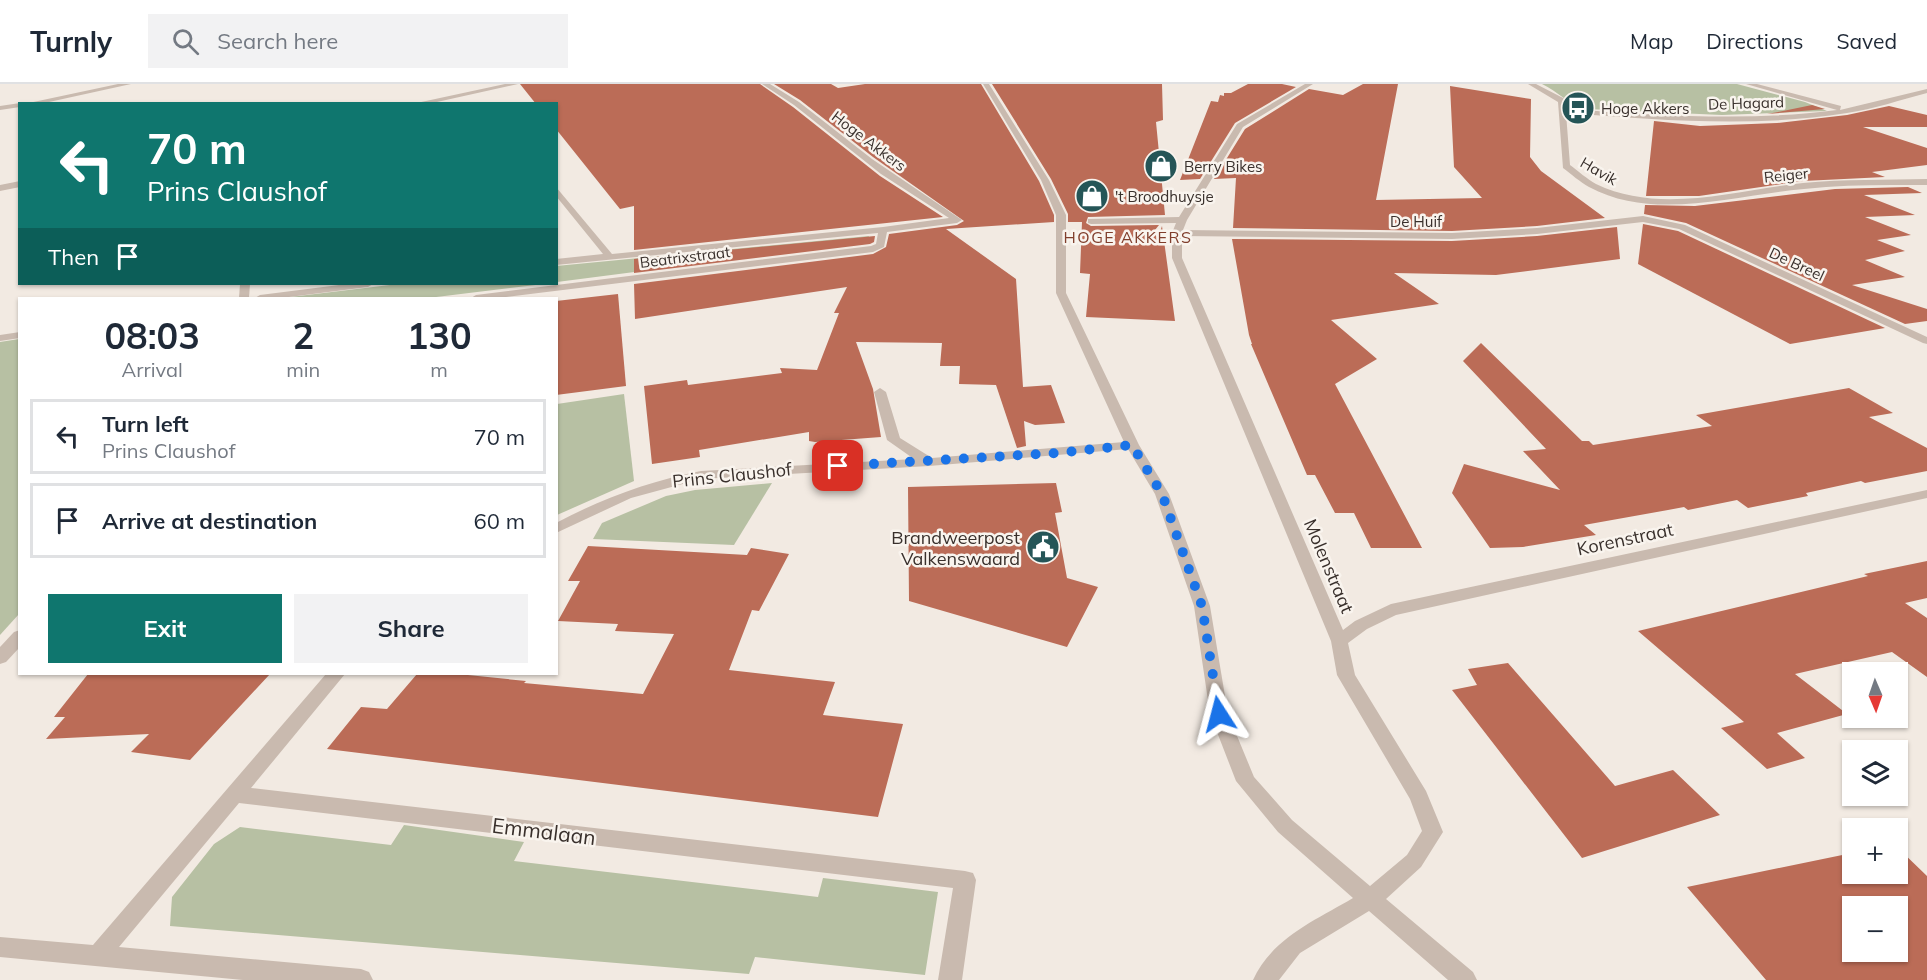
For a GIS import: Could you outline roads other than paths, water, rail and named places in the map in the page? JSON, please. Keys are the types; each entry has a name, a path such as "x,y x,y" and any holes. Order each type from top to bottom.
{"street":[{"path":"37,102 128,84"},
{"path":"424,102 515,84"},
{"name":"Hoge Akkers","path":"765,84 788,96 884,171 929,199 957,220"},
{"path":"986,84 1046,180 1061,215 1061,293 1132,445 1162,494 1202,606 1219,714 1246,781 1285,826 1465,980"},
{"path":"1091,221 1179,226 1240,126 1249,118 1310,84"},
{"path":"1531,84 1563,101 1564,111"},
{"path":"1749,84 1847,111"},
{"name":"De Hagard","path":"1564,111 1673,118 1763,118 1847,111 1927,91"},
{"path":"455,95 463,102"},
{"path":"0,108 18,105"},
{"name":"Havik","path":"1564,111 1566,166 1577,177 1614,195 1648,202"},
{"name":"Reiger","path":"1648,202 1666,202 1804,186 1927,182"},
{"path":"0,188 18,184"},
{"path":"558,192 609,256"},
{"name":"Beatrixstraat","path":"558,262 883,230 957,220"},
{"name":"De Huif","path":"1179,226 1452,236 1538,231 1624,220 1654,220"},
{"name":"De Breel","path":"1654,220 1682,227 1927,341"},
{"name":"Molenstraat","path":"1179,226 1178,258 1339,641 1346,675 1419,797 1433,832 1414,861 1369,900"},
{"name":"Beatrixstraat","path":"484,297 873,249 881,245 883,230"},
{"path":"268,297 360,285"},
{"path":"0,339 18,335"},
{"path":"880,392 894,440 929,462"},
{"name":"Prins Claushof","path":"558,527 599,505 664,482 701,475 929,462 1132,445"},
{"name":"Korenstraat","path":"1339,641 1360,624 1391,610 1927,494"},
{"path":"0,658 18,638"},
{"path":"97,957 335,675"},
{"name":"Emmalaan","path":"233,794 965,880 950,980"},
{"path":"1265,980 1292,946 1369,900"},
{"path":"0,947 361,980"}],"place":[{"name":"Hoge Akkers","path":"1578,108"},
{"name":"Berry Bikes","path":"1161,166"},
{"name":"'t Broodhuysje","path":"1092,196"},
{"name":"Brandweerpost Valkenswaard","path":"1043,547"}],"district":[{"name":"HOGE AKKERS","path":"1128,237"}]}
